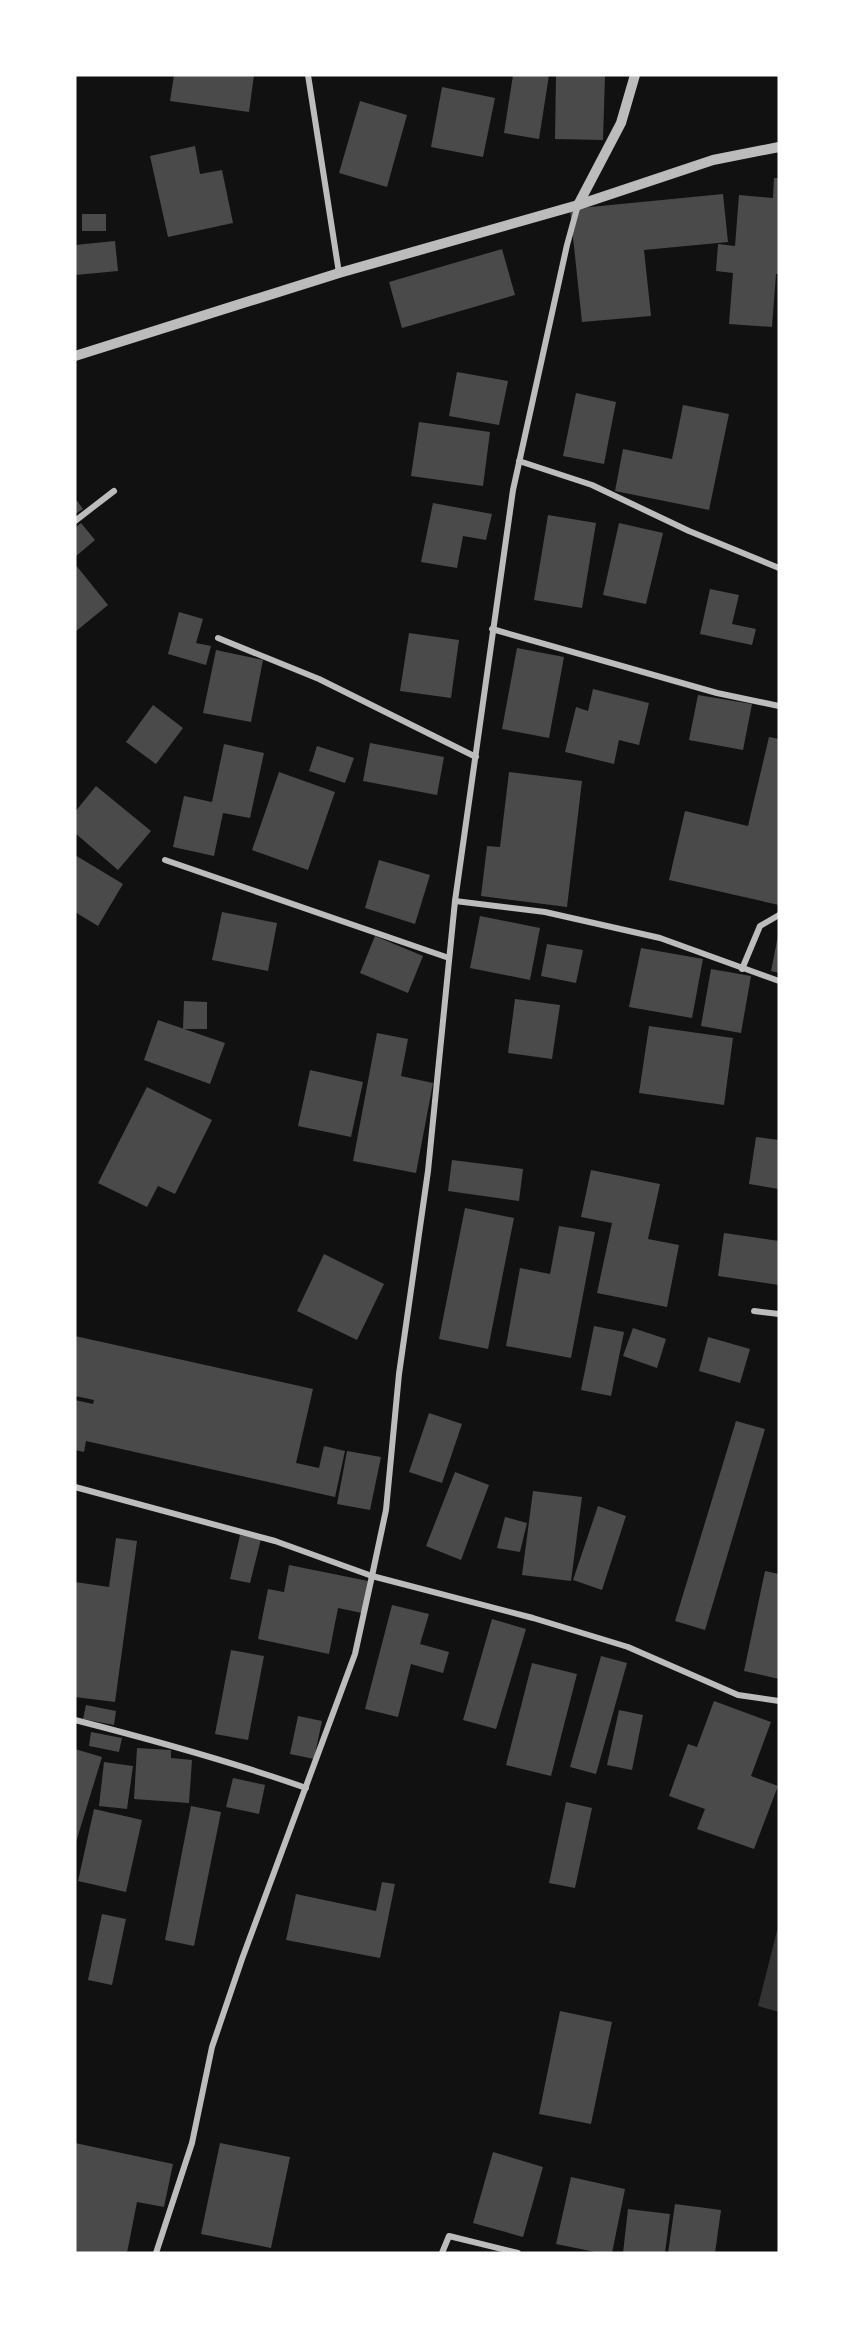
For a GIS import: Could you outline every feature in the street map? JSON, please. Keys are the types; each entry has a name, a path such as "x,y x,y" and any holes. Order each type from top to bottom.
{"street":[{"path":"308,75 339,273"},
{"path":"156,2253 192,2143 212,2047 242,1959 355,1654 386,1510 399,1374 428,1171 455,901 513,490 567,245 578,205 621,123 636,75"},
{"path":"75,356 339,273 578,205 713,160 779,147"},
{"path":"519,461 592,485 689,531 779,568"},
{"path":"75,521 114,491"},
{"path":"492,629 717,693 779,706"},
{"path":"218,638 319,679 476,757"},
{"path":"165,860 449,958"},
{"path":"455,901 545,912 660,938 779,981"},
{"path":"742,969 760,926 779,915"},
{"path":"754,1311 779,1314"},
{"path":"75,1487 275,1541 372,1576 533,1618 628,1647 738,1695 779,1701"},
{"path":"75,1720 256,1770 306,1788"},
{"path":"442,2253 449,2236 518,2253"}],"shaded area":[{"path":"779,1923 779,2012 758,2006"}],"building":[{"path":"174,75 254,75 249,112 170,101"},
{"path":"513,75 549,75 539,139 504,133"},
{"path":"556,75 605,75 603,140 555,139"},
{"path":"442,87 495,98 483,157 431,147"},
{"path":"360,101 407,115 387,187 339,173"},
{"path":"195,146 200,174 222,170 233,223 168,237 150,156"},
{"path":"774,178 779,178 779,274 776,274 772,327 729,324 733,273 716,271 718,244 735,246 739,195 773,198"},
{"path":"723,194 728,242 644,250 651,316 582,322 570,209"},
{"path":"82,214 106,214 106,231 82,231"},
{"path":"115,241 118,271 75,275 75,245"},
{"path":"502,249 515,295 402,328 389,282"},
{"path":"457,372 508,381 499,425 449,416"},
{"path":"576,393 616,402 604,464 563,456"},
{"path":"683,405 729,414 709,510 615,491 623,449 672,459"},
{"path":"419,422 490,432 483,486 411,476"},
{"path":"75,498 83,509 75,514"},
{"path":"433,503 492,514 486,540 463,536 457,568 421,562"},
{"path":"548,515 596,523 582,608 534,600"},
{"path":"81,523 95,540 75,557 75,528"},
{"path":"619,523 663,533 646,604 603,595"},
{"path":"75,564 108,605 75,632"},
{"path":"710,589 739,595 732,624 756,629 752,645 700,634"},
{"path":"179,612 203,619 196,643 211,646 206,665 168,654"},
{"path":"409,633 459,640 451,698 400,691"},
{"path":"517,648 564,657 549,738 502,729"},
{"path":"216,650 263,660 251,722 203,713"},
{"path":"593,689 649,703 639,745 619,740 614,764 565,752 576,707 588,711"},
{"path":"698,695 752,704 743,750 689,740"},
{"path":"153,705 183,728 156,764 126,742"},
{"path":"769,737 779,739 779,905 669,880 685,811 748,826"},
{"path":"370,743 444,757 437,795 363,781"},
{"path":"224,744 264,753 250,818 223,813 214,856 173,847 184,796 212,802"},
{"path":"317,746 354,758 345,783 309,771"},
{"path":"279,772 335,792 308,870 252,850"},
{"path":"509,772 582,781 567,907 481,896 487,846 500,847"},
{"path":"96,786 151,831 118,870 75,833 75,812"},
{"path":"75,855 123,884 98,926 75,912"},
{"path":"379,860 430,875 415,924 365,908"},
{"path":"222,912 277,923 268,971 212,960"},
{"path":"480,916 540,928 530,980 470,968"},
{"path":"375,936 423,956 408,993 360,973"},
{"path":"779,936 779,973 771,971"},
{"path":"547,944 583,950 576,983 541,976"},
{"path":"641,948 703,959 692,1018 629,1007"},
{"path":"711,969 751,976 741,1033 701,1026"},
{"path":"515,999 560,1005 552,1059 508,1053"},
{"path":"184,1001 207,1002 207,1029 183,1029"},
{"path":"158,1020 225,1043 210,1084 144,1060"},
{"path":"649,1026 733,1038 724,1105 639,1093"},
{"path":"377,1033 408,1039 401,1076 433,1083 416,1173 353,1161"},
{"path":"310,1070 363,1082 351,1137 298,1126"},
{"path":"147,1087 212,1120 175,1194 158,1186 147,1207 98,1183"},
{"path":"756,1137 779,1140 779,1189 749,1184"},
{"path":"452,1160 523,1169 519,1201 448,1191"},
{"path":"591,1170 660,1184 648,1239 679,1245 667,1307 597,1293 612,1223 581,1217"},
{"path":"465,1208 514,1218 488,1349 439,1339"},
{"path":"559,1226 595,1232 571,1358 506,1346 520,1268 550,1274"},
{"path":"724,1233 779,1241 779,1285 718,1276"},
{"path":"324,1254 384,1284 357,1340 297,1311"},
{"path":"594,1326 624,1332 611,1396 581,1390"},
{"path":"633,1328 666,1339 657,1368 623,1356"},
{"path":"75,1336 313,1389 296,1463 319,1468 324,1446 345,1451 335,1497 86,1441 84,1452 75,1450 75,1400 93,1404 94,1400 75,1396"},
{"path":"708,1337 750,1349 740,1383 699,1371"},
{"path":"429,1413 462,1424 442,1483 409,1472"},
{"path":"736,1421 765,1429 705,1630 675,1621"},
{"path":"347,1451 381,1457 370,1510 337,1504"},
{"path":"455,1472 489,1485 461,1560 426,1546"},
{"path":"533,1491 582,1497 571,1581 522,1575"},
{"path":"598,1506 626,1516 602,1590 573,1580"},
{"path":"505,1517 527,1523 520,1552 497,1548"},
{"path":"240,1535 261,1539 250,1583 230,1579"},
{"path":"116,1538 137,1541 115,1702 75,1697 75,1582 109,1587"},
{"path":"289,1565 368,1581 362,1613 338,1608 329,1654 258,1639 268,1589 284,1592"},
{"path":"765,1571 779,1574 779,1679 744,1671"},
{"path":"392,1605 429,1614 420,1644 449,1652 443,1673 411,1664 398,1717 365,1709"},
{"path":"492,1619 526,1629 496,1729 463,1720"},
{"path":"231,1650 264,1656 248,1740 215,1734"},
{"path":"601,1656 627,1663 596,1774 570,1767"},
{"path":"532,1663 577,1674 551,1776 506,1765"},
{"path":"714,1701 771,1722 751,1776 778,1786 754,1849 697,1829 705,1809 669,1796 688,1744 697,1747"},
{"path":"86,1705 116,1711 114,1725 83,1719"},
{"path":"619,1710 643,1715 632,1770 607,1765"},
{"path":"298,1716 322,1721 314,1759 290,1754"},
{"path":"91,1732 122,1738 119,1752 89,1746"},
{"path":"137,1748 171,1750 171,1758 192,1760 189,1803 134,1799"},
{"path":"75,1749 102,1757 76,1842 75,1842"},
{"path":"104,1762 133,1766 127,1809 99,1806"},
{"path":"233,1778 265,1785 259,1814 226,1807"},
{"path":"566,1802 592,1808 575,1888 549,1883"},
{"path":"191,1806 221,1812 194,1946 165,1940"},
{"path":"94,1809 142,1820 126,1892 78,1881"},
{"path":"382,1882 395,1884 380,1958 286,1940 296,1894 376,1911"},
{"path":"102,1914 126,1919 112,1985 88,1980"},
{"path":"560,2011 612,2022 591,2124 539,2114"},
{"path":"75,2143 173,2164 164,2207 137,2202 127,2253 75,2253"},
{"path":"220,2143 290,2157 271,2248 201,2234"},
{"path":"493,2152 543,2167 523,2237 473,2223"},
{"path":"571,2177 625,2189 612,2253 600,2253 556,2244"},
{"path":"675,2204 721,2210 715,2253 668,2253"},
{"path":"628,2209 670,2214 665,2253 623,2253"}]}
